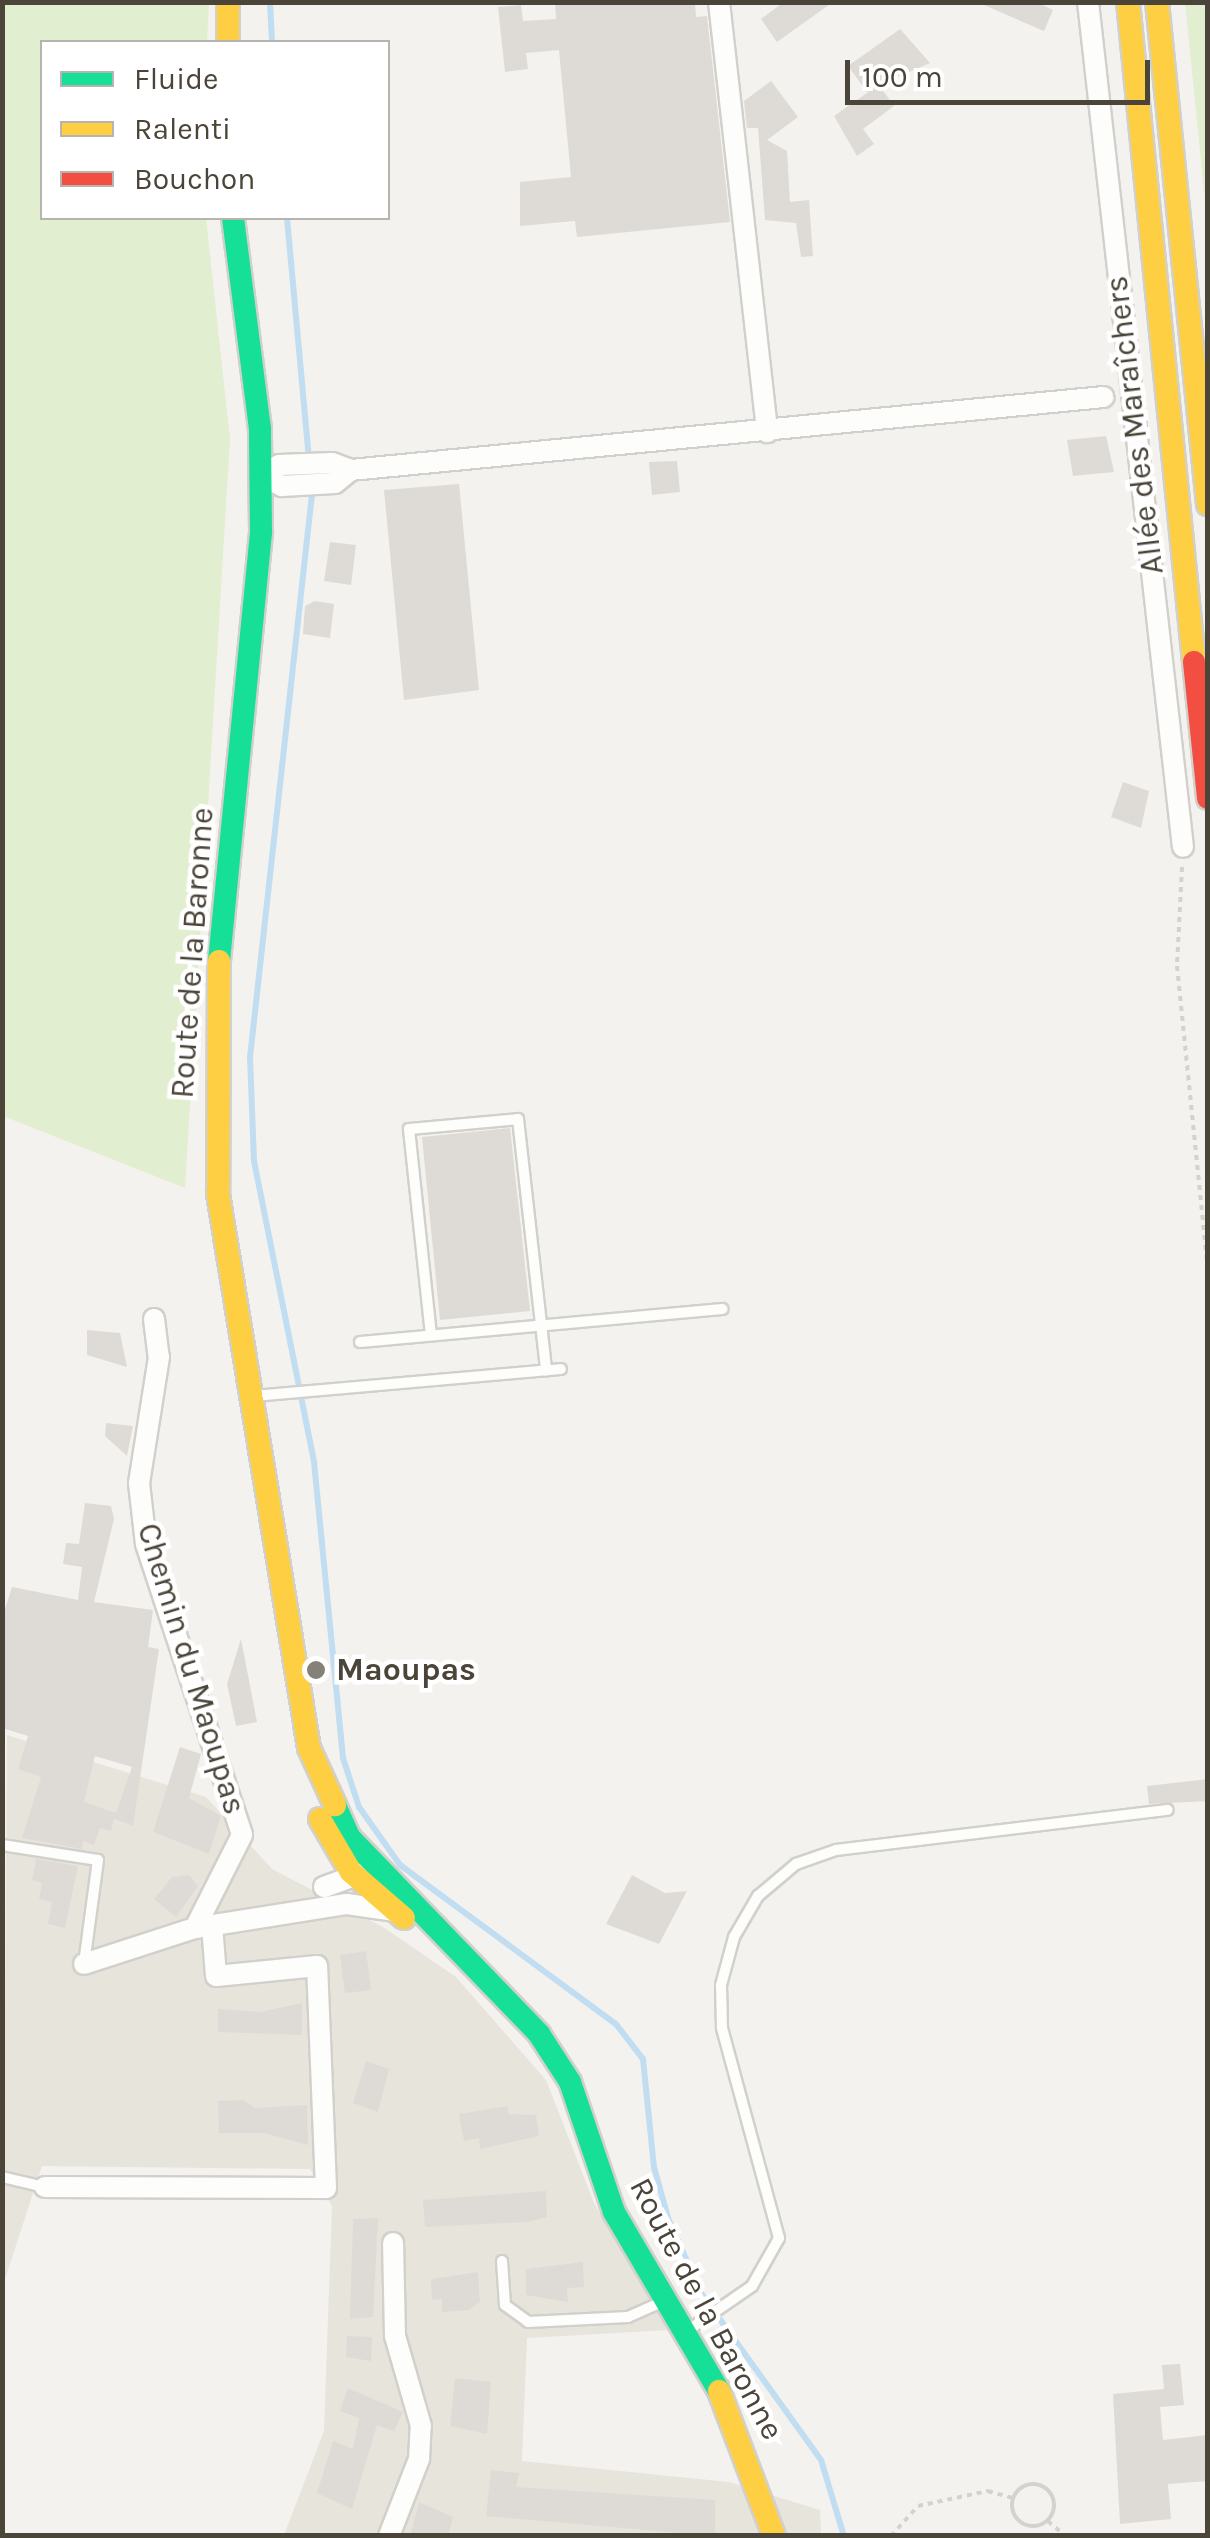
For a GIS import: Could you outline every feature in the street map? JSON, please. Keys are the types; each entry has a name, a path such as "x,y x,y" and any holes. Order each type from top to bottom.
{"main road":[{"path":"228,2 228,40"},
{"path":"1128,2 1208,798"},
{"path":"1157,2 1208,504"},
{"name":"Route de la Baronne","path":"233,220 262,476 214,1026 218,1194 315,1804 328,1838 356,1874 406,1910 538,2034 570,2082 614,2212 668,2300 696,2324 745,2444 774,2536"},
{"name":"Route de la Baronne","path":"309,1748 326,1801 406,1910"}],"street":[{"path":"719,2 767,432"},
{"name":"Allée des Maraîchers","path":"1088,2 1183,847"},
{"path":"262,476 282,486 335,483 351,470 1103,398"},
{"name":"Chemin du Maoupas","path":"154,1319 159,1357 140,1483 146,1544 242,1835 203,1926"},
{"path":"324,1886 328,1838"},
{"path":"347,1904 356,1874 358,1846"},
{"path":"298,1911 324,1886 356,1874"},
{"path":"84,1964 203,1926 347,1904 406,1910"},
{"path":"46,2187 326,2188 317,1966 216,1976 203,1926"},
{"path":"389,2536 419,2459 421,2426 395,2336 393,2243"}],"lane":[{"path":"432,1334 409,1129 518,1119 546,1370"},
{"path":"360,1342 723,1309"},
{"path":"250,1396 561,1369"},
{"path":"696,2324 752,2286 779,2238 722,2028 721,1986 734,1936 758,1896 796,1864 836,1850 1168,1810"},
{"path":"2,1845 98,1860 84,1964"},
{"path":"2,2178 46,2187"},
{"path":"502,2261 505,2304 528,2322 628,2317 668,2300"}],"path":[{"path":"1183,847 1177,966 1208,1270"},
{"path":"891,2536 918,2506 950,2496 1012,2498 1022,2487 1042,2486 1054,2502 1048,2521"},
{"path":"1012,2498 1021,2524 1048,2521 1066,2536"}],"shaded area":[{"path":"7,1735 206,1797 272,1869 383,1927 456,1977 546,2080 594,2203 669,2330 527,2338 522,2461 729,2482 820,2510 821,2535 284,2535 324,2431 332,2206 310,2169 42,2166 3,2285"}],"green space":[{"path":"3,2 209,3 207,40 40,40 40,220 206,220 230,439 185,1188 3,1116"},
{"path":"1185,3 1207,3 1207,222 1188,31"}],"building":[{"path":"555,2 695,2 696,17 707,16 730,222 577,237 575,221 520,226 520,182 571,177 559,50 526,53 528,69 505,72 498,7 521,5 523,21 556,19"},
{"path":"784,2 833,2 777,42 761,19"},
{"path":"977,2 1036,2 1053,10 1044,31"},
{"path":"900,29 930,63 879,85 894,106 863,129 874,144 857,156 834,116 877,86 867,92 848,66"},
{"path":"771,81 798,117 767,140 787,151 790,202 809,200 813,256 801,257 796,223 765,220 758,128 747,128 744,101"},
{"path":"1106,436 1114,472 1073,476 1067,440"},
{"path":"677,461 680,492 652,495 649,462"},
{"path":"459,484 479,690 404,700 384,490"},
{"path":"330,542 356,545 351,585 324,581"},
{"path":"315,601 334,604 330,638 303,634 305,606"},
{"path":"1123,782 1149,791 1141,828 1111,817"},
{"path":"510,1128 530,1311 440,1320 422,1137"},
{"path":"87,1330 120,1333 127,1367 87,1355"},
{"path":"106,1423 133,1426 127,1456 105,1436"},
{"path":"85,1503 111,1506 114,1519 94,1602 153,1610 148,1647 159,1649 133,1826 114,1819 111,1831 100,1828 94,1845 83,1841 82,1849 22,1838 41,1777 18,1769 28,1736 2,1728 2,1619 12,1587 78,1600 82,1567 63,1564 66,1543 79,1544","holes":["95,1756 132,1767 116,1813 84,1802"]},
{"path":"241,1639 257,1722 236,1726 227,1684"},
{"path":"180,1747 201,1754 189,1798 221,1816 209,1854 153,1832"},
{"path":"1208,1779 1208,1801 1149,1804 1147,1786"},
{"path":"36,1859 78,1866 65,1928 48,1924 52,1902 39,1899 42,1883 32,1880"},
{"path":"189,1875 198,1886 176,1917 154,1899 172,1877"},
{"path":"632,1875 665,1893 687,1891 659,1944 606,1924"},
{"path":"366,1951 371,1990 345,1993 340,1955"},
{"path":"302,2003 302,2035 218,2032 218,2009 260,2012"},
{"path":"366,2061 389,2069 378,2112 353,2103"},
{"path":"243,2100 255,2108 307,2105 308,2145 264,2133 219,2133 218,2101"},
{"path":"507,2106 509,2114 536,2115 539,2136 480,2149 479,2138 464,2141 459,2114"},
{"path":"546,2191 547,2217 528,2222 425,2227 423,2200"},
{"path":"378,2218 373,2317 350,2319 353,2219"},
{"path":"583,2262 584,2287 567,2288 568,2302 526,2295 526,2269"},
{"path":"478,2272 480,2302 469,2310 442,2312 442,2299 432,2300 431,2279"},
{"path":"347,2336 372,2337 371,2361 346,2357"},
{"path":"1180,2364 1184,2405 1160,2407 1163,2440 1208,2435 1208,2481 1168,2484 1171,2519 1120,2524 1113,2394 1164,2389 1162,2365"},
{"path":"455,2378 491,2382 487,2434 450,2426"},
{"path":"348,2388 403,2412 394,2431 377,2425 352,2509 317,2493 333,2441 353,2449 359,2418 340,2411"},
{"path":"491,2470 519,2473 516,2487 715,2500 715,2536 486,2516"},
{"path":"419,2502 453,2517 448,2536 410,2536"}],"waterway":[{"path":"270,2 272,40"},
{"path":"287,220 308,451"},
{"path":"312,494 250,1057 254,1161 314,1462 343,1758 359,1807 400,1865 616,2024 643,2059 654,2167 668,2218 701,2293 821,2460 844,2536"}],"traffic: fast":[{"path":"219,961 261,531 260,429 233,220"},
{"path":"335,1805 349,1837 539,2034 570,2082 614,2212 719,2391"}],"traffic: slow":[{"path":"228,2 228,40"},
{"path":"1128,2 1194,662"},
{"path":"1157,2 1208,504"},
{"path":"219,961 218,1194 309,1748 335,1805"},
{"path":"320,1819 351,1872 404,1918"},
{"path":"719,2391 774,2536"}],"traffic: jam":[{"path":"1194,662 1208,798"}],"place":[{"name":"Maoupas","path":"316,1670"}]}
